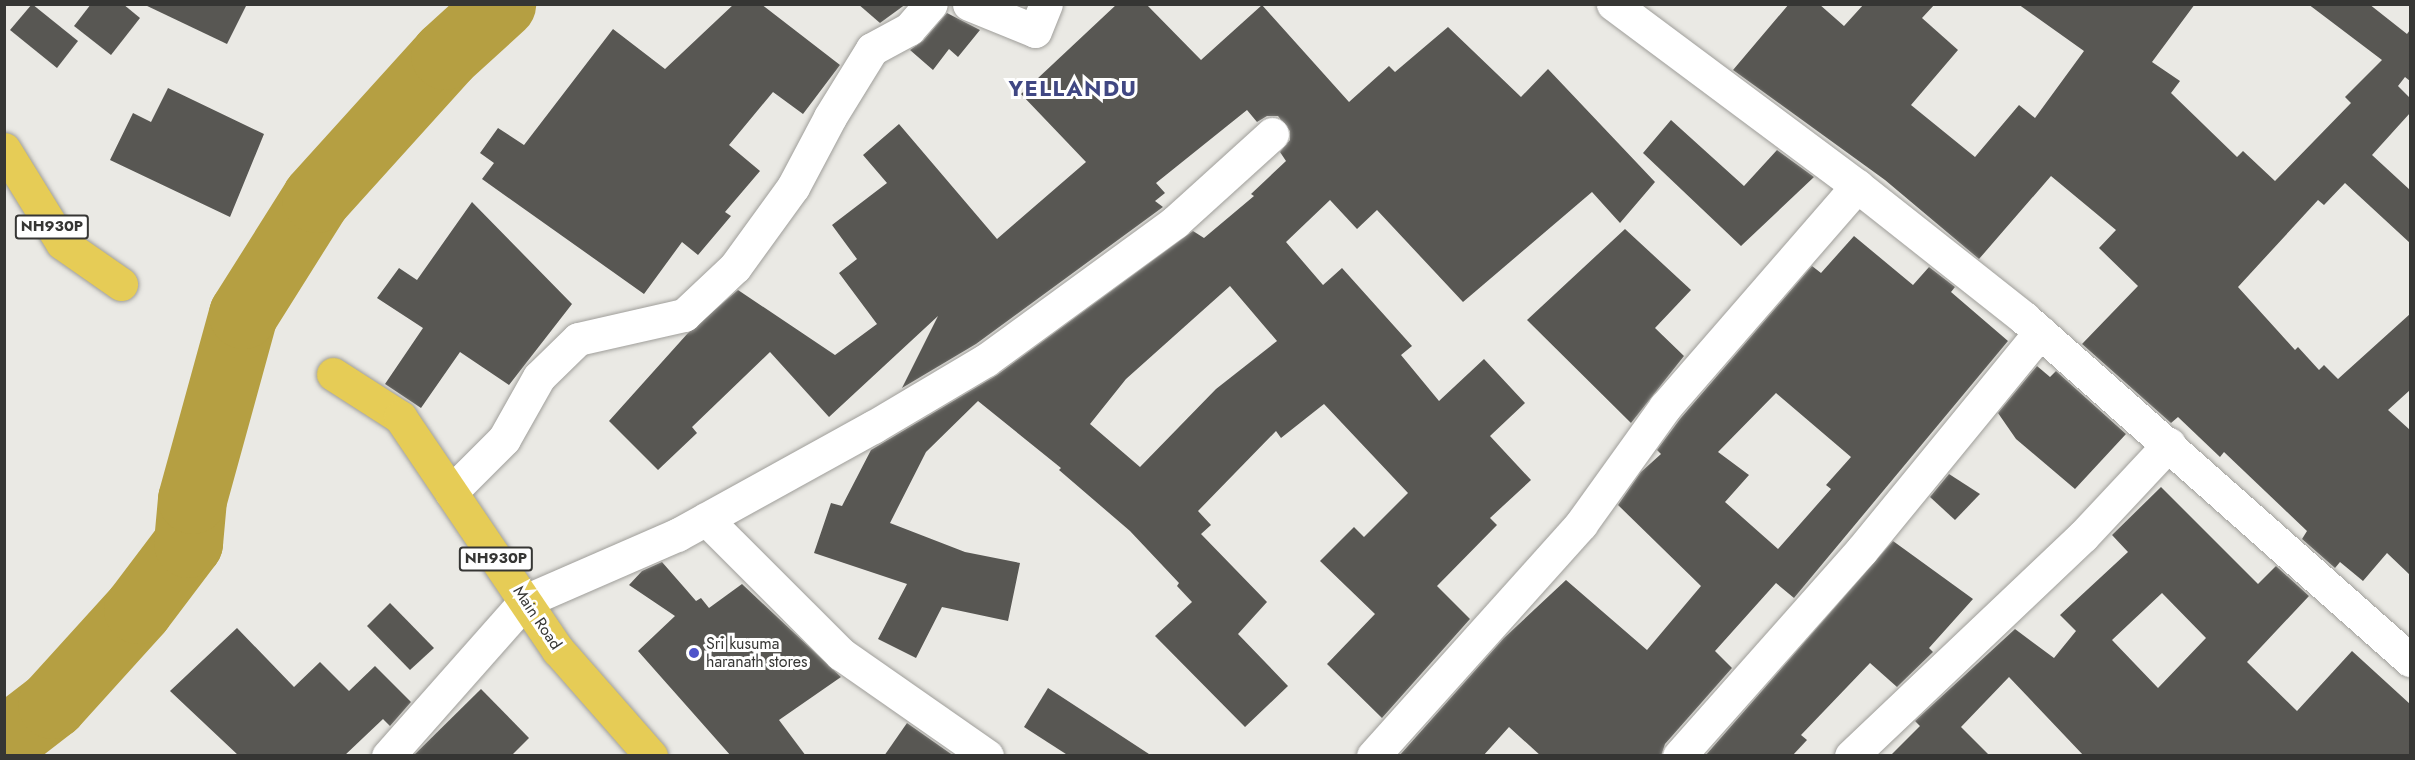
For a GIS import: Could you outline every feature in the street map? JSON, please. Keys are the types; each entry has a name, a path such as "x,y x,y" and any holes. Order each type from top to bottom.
{"highway":[{"name":"NH930P","path":"4,149 62,243 121,284"},
{"name":"Main Road","path":"333,374 400,417 558,650 651,756"}],"street":[{"path":"451,492 504,439 539,377 578,339 684,315 735,267 793,187 830,117 872,50 909,29 931,4"},
{"path":"969,4 1035,31 1046,4"},
{"path":"1614,4 1857,186 2040,332 2410,660"},
{"path":"388,756 525,601 706,519 986,360 1175,222 1272,134"},
{"path":"1373,756 1581,524 1665,407 1857,186"},
{"path":"1679,756 1861,551 2040,332"},
{"path":"1851,756 2083,537 2169,444"},
{"path":"706,519 841,654 987,756"}],"building":[{"path":"32,4 78,41 57,68 10,30"},
{"path":"91,4 123,4 140,18 111,55 74,26"},
{"path":"143,4 247,4 227,44"},
{"path":"734,4 761,4 840,65 803,114 773,92 729,145 760,171 725,212 731,216 698,255 682,242 644,294 482,179 494,163 480,153 498,128 524,145 613,29 665,69"},
{"path":"858,4 906,4 880,23"},
{"path":"1117,4 1146,4 1201,60 1262,5 1349,102 1389,66 1395,72 1448,27 1521,97 1548,69 1655,182 1620,223 1592,192 1463,302 1377,210 1357,229 1330,200 1286,242 1323,285 1342,268 1412,346 1401,355 1439,401 1484,359 1525,403 1490,436 1531,480 1490,518 1497,525 1437,586 1470,619 1382,718 1327,664 1375,614 1320,561 1354,527 1364,537 1408,493 1324,404 1281,438 1276,431 1198,511 1211,525 1201,534 1267,602 1238,634 1288,686 1245,727 1155,636 1192,602 1177,586 1179,583 1130,531 1059,470 1061,468 978,401 926,452 890,523 965,552 1020,563 1008,621 942,607 916,658 878,639 907,584 814,553 831,503 842,506 871,450 997,375 1193,231 1204,238 1254,196 1251,194 1286,161 1280,152 1290,140 1290,131 1278,116 1267,116 1257,122 1247,110 1156,183 1165,193 1155,201 1163,207 976,344 902,388 938,316 829,417 770,352 692,427 697,433 658,470 609,421 688,333 738,290 835,355 877,324 839,273 857,259 832,225 887,183 863,155 899,124 997,239 1086,162 1021,94","holes":["1230,286 1277,341 1216,389 1140,467 1090,424 1126,379"]},
{"path":"1789,4 1819,4 1844,26 1864,4 1935,4 1922,18 1958,50 1911,105 1975,157 2019,105 2035,118 2084,51 2018,4 2195,4 2152,62 2180,81 2171,93 2237,157 2243,151 2275,181 2351,103 2345,97 2382,60 2308,4 2369,4 2407,34 2410,30 2410,81 2405,77 2398,86 2410,98 2410,113 2372,155 2410,190 2410,243 2345,183 2324,205 2318,200 2238,287 2295,350 2298,347 2319,370 2324,365 2338,379 2410,314 2410,390 2388,410 2410,430 2410,575 2387,553 2363,581 2340,562 2335,568 2302,539 2307,531 2224,452 2220,457 2178,417 2171,423 2082,344 2138,286 2099,248 2116,230 2051,176 1979,259 1885,180 1733,70"},
{"path":"947,13 980,30 958,57 949,49 933,70 910,50 923,41"},
{"path":"168,88 264,134 230,217 110,160 133,113 151,122"},
{"path":"1671,120 1744,186 1777,150 1814,177 1741,246 1643,153"},
{"path":"472,202 572,304 509,385 460,352 421,408 385,384 423,328 377,298 399,268 417,280"},
{"path":"1625,229 1691,290 1655,328 1684,356 1631,423 1527,320"},
{"path":"1854,236 1913,285 1929,267 1955,287 1951,292 2008,341 1794,598 1776,583 1715,651 1732,668 1665,744 1661,756 1541,756 1509,727 1483,756 1399,756 1504,638 1566,580 1647,650 1701,586 1618,505 1641,472 1661,454 1657,450 1680,419 1812,266 1821,273","holes":["1776,393 1851,457 1826,485 1831,489 1778,549 1725,502 1749,475 1718,452"]},
{"path":"2037,366 2050,377 2056,371 2126,434 2075,489 2016,439 1998,413"},
{"path":"1949,474 1980,494 1955,520 1930,497"},
{"path":"2161,487 2258,584 2276,566 2309,596 2247,662 2297,711 2352,651 2410,704 2410,756 2084,756 2009,677 1961,727 1990,756 1890,756 1920,726 1915,721 2015,629 2054,658 2076,631 2060,615 2128,552 2112,535","holes":["2162,593 2206,638 2158,688 2112,640"]},
{"path":"1893,541 1973,599 1929,648 1933,652 1897,687 1870,663 1801,735 1807,740 1792,756 1705,756"},
{"path":"662,562 696,601 701,598 709,608 742,584 841,677 779,720 806,756 731,756 638,651 675,616 629,585 642,571"},
{"path":"390,603 434,648 410,670 367,626"},
{"path":"237,628 294,687 320,662 349,691 375,666 411,702 390,726 383,719 344,756 239,756 170,691"},
{"path":"1048,688 1152,756 1069,756 1024,727"},
{"path":"481,689 529,738 511,756 413,756"},
{"path":"907,723 954,756 884,756"}],"waterway":[{"path":"4,741 52,704 138,609 188,543 192,499 243,314 316,198 445,55 501,4"}],"place":[{"name":"Sri kusuma haranath stores","path":"694,653"}],"district":[{"name":"YELLANDU","path":"1073,89"}]}
